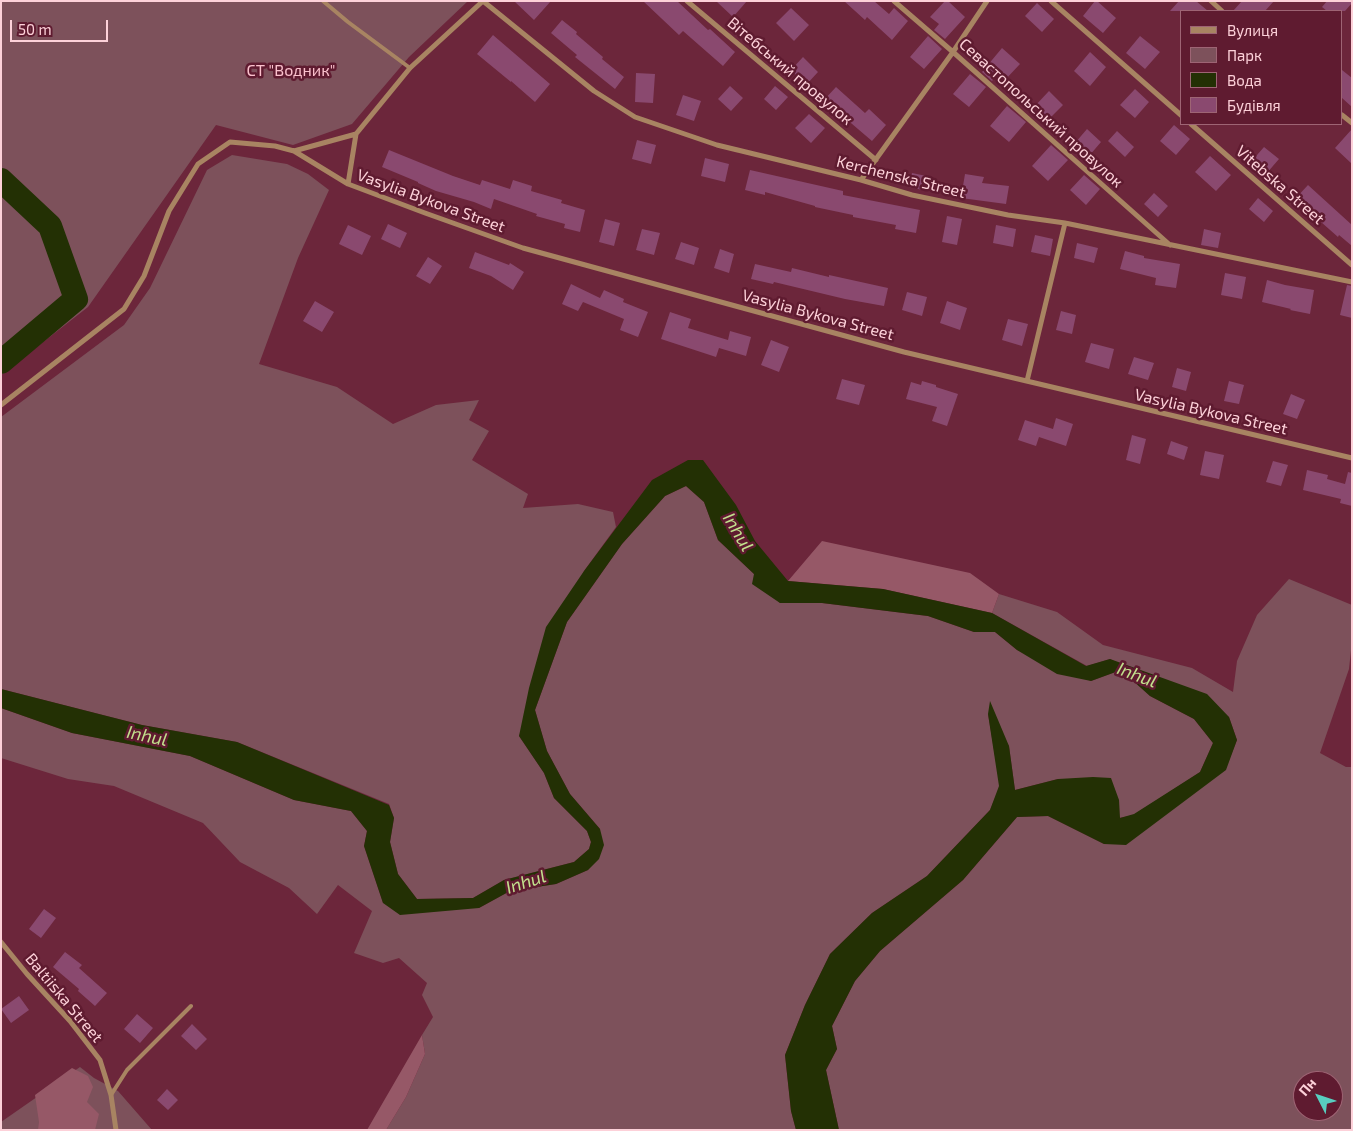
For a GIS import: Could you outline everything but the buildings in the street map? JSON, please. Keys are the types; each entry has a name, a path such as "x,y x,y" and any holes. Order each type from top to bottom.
{"street":[{"path":"348,184 356,134 410,68 483,1"},
{"name":"Kerchenska Street","path":"483,1 594,91 635,117 717,145 862,180 912,195 1008,215 1064,223 1352,282"},
{"name":"Вітебський провулок","path":"687,1 876,160"},
{"name":"Севастопольський провулок","path":"894,1 1171,245"},
{"path":"862,180 954,52 987,1"},
{"path":"1051,1 1180,114"},
{"path":"1211,1 1221,10"},
{"name":"Vitebska Street","path":"1192,125 1352,265"},
{"path":"1,405 124,309 144,276 169,211 198,164 230,142 275,146 294,151 356,134"},
{"name":"Vasylia Bykova Street","path":"294,151 348,184 523,248 904,352 1352,458"},
{"path":"1027,381 1064,223"},
{"name":"Baltiiska Street","path":"1,942 70,1021 100,1060 111,1095 116,1130"}],"lane":[{"path":"323,1 410,68"},
{"path":"111,1095 127,1070 192,1006"}],"green space":[{"name":"СТ \"Водник\"","path":"1,1 468,1 409,57 352,124 293,145 216,125 88,307 1,375"},
{"path":"232,155 287,164 308,174 329,190 298,258 259,364 337,387 393,424 436,405 479,400 469,420 489,431 472,460 528,494 523,508 578,504 613,512 616,527 584,571 519,736 544,773 554,798 587,831 591,842 589,849 574,862 504,880 473,898 417,899 398,874 390,842 394,818 389,804 237,742 142,725 1,689 1,417 124,325 150,288 207,170"},
{"path":"686,486 704,502 718,540 754,574 780,603 822,603 928,616 974,632 995,632 1017,650 1091,681 1121,670 1150,696 1194,719 1213,743 1200,772 1134,815 1119,818 1119,800 1058,779 1015,790 1009,746 988,714 1000,786 990,810 927,876 872,913 830,954 805,1005 785,1055 791,1111 796,1130 386,1130 406,1097 425,1054 422,1035 433,1017 422,995 427,983 399,958 383,963 354,953 372,911 338,885 317,914 289,888 240,862 203,823 114,786 68,779 1,758 1,708 72,733 190,756 294,800 351,811 367,831 364,846 383,903 479,908 510,891 556,884 588,870 600,829 570,794 547,751 535,710 567,622 622,544 665,496"},
{"path":"1289,579 1352,605 1352,641 1349,669 1320,753 1346,767 1352,767 1352,1130 839,1130 826,1070 837,1049 832,1026 855,981 880,951 963,880 1017,817 1048,816 1104,844 1225,770 1237,740 1229,717 1110,659 1087,666 992,613 999,594 1057,612 1103,645 1192,668 1233,692 1237,661 1257,615"},
{"path":"80,1067 94,1078 118,1091 152,1130 1,1130 1,1122"}],"shaded area":[{"path":"822,541 970,573 999,594 992,613 883,589 788,581"},
{"path":"422,1035 425,1054 406,1097 386,1130 367,1130"},
{"path":"72,1068 88,1076 93,1087 87,1102 99,1114 95,1130 38,1130 39,1122 35,1095"}],"water":[{"name":"Inhul","path":"688,460 703,460 736,505 755,541 788,581 883,589 992,613 1086,666 1110,659 1207,694 1229,717 1237,740 1226,770 1126,845 1104,844 1048,816 1017,817 963,880 880,951 855,981 832,1026 837,1049 826,1070 839,1130 796,1130 791,1111 785,1055 805,1005 830,954 872,913 927,876 990,810 999,786 988,714 990,701 1009,746 1015,790 1058,779 1111,778 1119,800 1120,818 1134,814 1200,772 1213,743 1194,719 1150,696 1121,670 1091,681 1057,674 1017,650 995,632 974,632 928,616 822,603 780,603 752,584 754,574 718,540 704,502 686,486 665,496 622,544 567,622 535,710 547,751 570,794 600,829 604,845 599,859 588,870 556,884 510,891 479,908 400,915 383,903 364,846 367,831 351,811 294,800 190,756 72,733 1,708 1,689 142,725 237,742 389,805 394,818 390,842 398,874 417,899 473,898 504,880 574,862 589,849 591,842 587,831 554,798 544,773 519,736 529,688 546,627 584,571 652,480"}],"waterway":[{"path":"1,180 50,226 76,299 1,362"}]}
